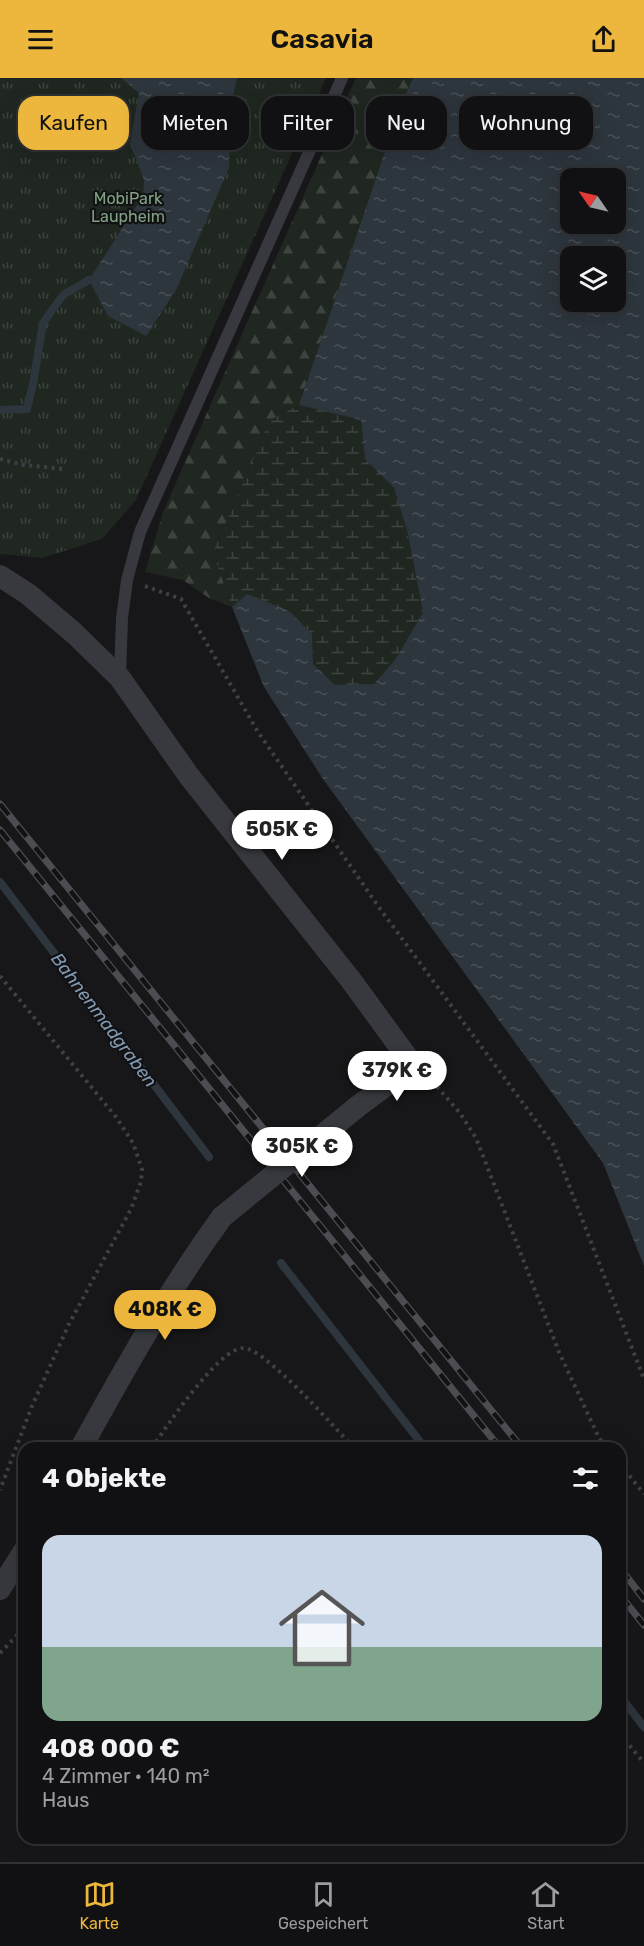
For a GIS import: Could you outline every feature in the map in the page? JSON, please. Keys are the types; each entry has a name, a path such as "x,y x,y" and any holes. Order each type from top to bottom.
{"street":[{"path":"0,576 28,594 75,634 120,678 189,776 350,979 413,1065 357,1107 222,1217 178,1280 84,1442"},
{"path":"0,1589 18,1560"}],"lane":[{"path":"120,678 122,618 127,580 140,532 342,78"}],"path":[{"path":"0,459 24,465 63,469"},
{"path":"127,580 182,599 258,732 378,906 553,1144 644,1379"},
{"path":"0,976 116,1117 133,1143 142,1169 141,1182 131,1209 69,1324 19,1442"},
{"path":"413,1065 433,1082 460,1113 476,1138 559,1352 602,1442"},
{"path":"156,1442 202,1380 228,1353 243,1348 251,1349 280,1371 348,1442"},
{"path":"0,1490 18,1445"},
{"path":"626,1472 644,1494"},
{"path":"0,1653 18,1634"},
{"path":"626,1741 644,1763"}],"green space":[{"name":"MobiPark Laupheim","path":"0,78 326,78 318,96 261,96 261,150 294,150 136,500 102,539 42,558 0,554"},
{"path":"356,78 413,78 405,96 366,96 366,150 385,150 299,405 270,421 213,552 232,607 209,598 183,580 145,572 163,512 324,150 354,150 354,96 348,96"},
{"path":"299,405 361,419 365,459 394,488 407,530 423,612 395,660 374,685 335,685 313,664 312,634 247,594 232,607 213,552 270,420"}],"water":[{"path":"121,78 237,78 233,96 141,96 141,150 230,150 229,168 176,290 146,336 108,316 89,280 143,196 144,180 130,144 139,93"},
{"path":"413,78 644,78 644,1266 603,1163 323,779 264,687 232,607 247,594 289,611 312,634 313,664 335,685 374,684 395,660 423,612 407,530 394,488 365,459 361,420 299,405 385,150 447,150 447,96 405,96"}],"waterway":[{"path":"0,410 27,409 43,323 63,295 89,280"},
{"name":"Bahnenmadgraben","path":"0,882 209,1157"},
{"name":"Bahnenmadgraben","path":"281,1263 420,1442"},
{"name":"Bahnenmadgraben","path":"626,1704 644,1727"}],"railway":[{"path":"0,804 517,1442"},
{"path":"0,830 495,1442"},
{"path":"626,1576 644,1599"},
{"path":"626,1602 644,1625"}]}
